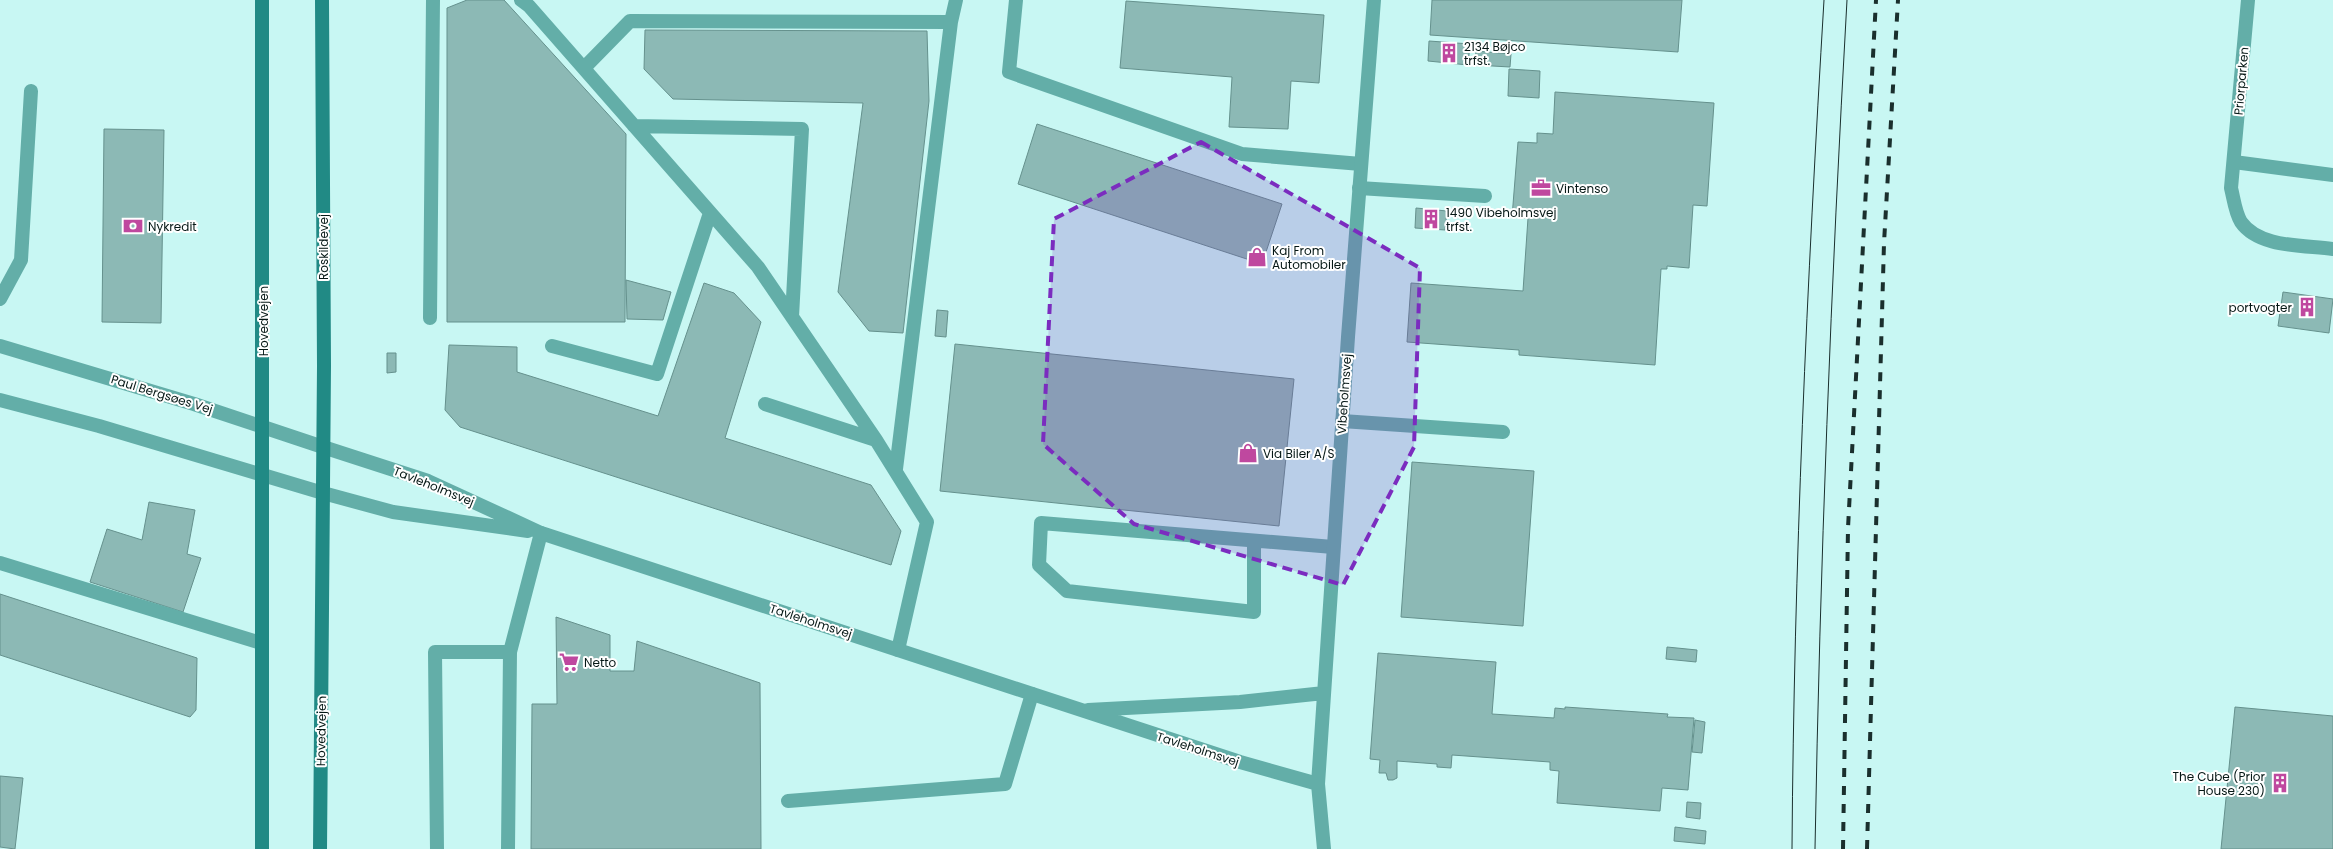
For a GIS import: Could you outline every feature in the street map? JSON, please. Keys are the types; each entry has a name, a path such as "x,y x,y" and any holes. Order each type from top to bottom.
{"main road":[{"name":"Hovedvejen","path":"262,0 262,849"},
{"name":"Roskildevej","path":"322,0 323,493"},
{"name":"Hovedvejen","path":"320,849 323,493"}],"street":[{"path":"430,318 433,0"},
{"path":"521,0 529,6 758,267 896,469 928,522 898,650"},
{"path":"896,469 951,22 956,0"},
{"path":"1016,0 1009,72 1242,154 1361,164"},
{"name":"Vibeholmsvej","path":"1324,849 1318,784 1342,421 1374,0"},
{"name":"Priorparken","path":"2248,0 2231,188 2236,212 2247,229 2266,240 2333,249"},
{"path":"584,68 630,21 951,22"},
{"path":"0,299 21,260 31,91"},
{"path":"634,126 802,129 792,316"},
{"path":"2234,162 2333,175"},
{"path":"1359,188 1485,196"},
{"path":"552,346 657,374 710,213"},
{"name":"Paul Bergsøes Vej","path":"0,346 262,426 323,447"},
{"path":"0,400 99,426 323,493"},
{"path":"765,404 876,440"},
{"path":"1342,421 1503,432"},
{"name":"Tavleholmsvej","path":"323,447 428,481 541,533 1240,762 1318,784"},
{"name":"Tavleholmsvej","path":"323,493 393,512 541,533"},
{"path":"1254,541 1254,612 1067,591 1039,565 1041,523 1254,541 1333,548"},
{"path":"508,849 510,652 541,533"},
{"path":"0,563 261,643"},
{"path":"437,849 435,652 510,652"},
{"name":"Tavleholmsvej","path":"1080,710 1240,702 1324,693"},
{"path":"788,801 1005,784 1032,694"}],"highlighted area":[{"path":"1201,142 1420,268 1414,447 1343,585 1134,524 1043,444 1054,219"}],"building":[{"path":"467,0 504,0 626,134 625,322 447,322 447,8"},
{"path":"1432,0 1682,0 1678,52 1430,35"},
{"path":"1126,1 1324,15 1319,83 1291,81 1288,129 1229,127 1232,77 1120,68"},
{"path":"645,30 927,31 929,101 903,333 869,331 838,292 863,103 673,99 644,69"},
{"name":"2134 Bøjco trfst.","path":"1429,41 1470,44 1468,65 1428,61"},
{"path":"1476,51 1511,54 1510,67 1475,65"},
{"path":"1509,69 1540,71 1539,98 1508,96"},
{"path":"1555,92 1714,103 1707,206 1693,205 1689,268 1667,266 1667,269 1661,269 1655,365 1519,355 1519,350 1407,342 1411,283 1523,291 1528,218 1512,217 1518,142 1537,143 1537,133 1553,134"},
{"path":"1037,124 1282,204 1262,264 1018,184"},
{"name":"Nykredit","path":"104,129 164,130 161,323 102,322"},
{"name":"1490 Vibeholmsvej trfst.","path":"1416,208 1447,211 1445,230 1415,228"},
{"path":"626,280 671,292 663,320 627,319"},
{"path":"704,283 734,293 761,322 725,438 871,485 901,531 891,565 460,427 445,410 449,345 517,347 517,372 658,416"},
{"name":"portvogter","path":"2283,292 2333,299 2329,333 2278,326"},
{"path":"937,310 948,311 946,337 935,336"},
{"path":"955,344 1294,379 1279,526 940,491"},
{"path":"387,353 396,353 396,372 387,373"},
{"path":"1412,462 1534,471 1523,626 1401,617"},
{"path":"149,502 195,510 187,554 201,558 183,612 90,582 107,529 142,540"},
{"path":"0,594 197,658 196,710 190,717 0,655"},
{"path":"556,617 610,635 610,671 634,671 637,641 760,683 761,849 531,849 532,704 557,704"},
{"path":"1667,647 1697,650 1696,662 1666,659"},
{"path":"1378,653 1496,662 1492,714 1554,718 1555,708 1565,709 1565,707 1668,714 1667,717 1694,718 1688,790 1662,788 1660,811 1557,803 1559,771 1550,770 1550,762 1452,755 1451,768 1437,767 1437,764 1397,761 1397,778 1388,780 1386,773 1379,773 1380,760 1370,759"},
{"name":"The Cube (Prior House 230)","path":"2235,707 2333,716 2333,849 2221,849"},
{"path":"1695,720 1705,722 1702,753 1692,752"},
{"path":"0,776 23,778 15,849 0,847"},
{"path":"1687,802 1701,803 1700,819 1686,817"},
{"path":"1675,827 1706,831 1705,844 1674,841"}],"tram line":[{"path":"1792,849 1795,637 1802,424 1824,0"},
{"path":"1815,849 1827,424 1847,0"}],"railway":[{"path":"1843,849 1848,528 1876,0"},
{"path":"1867,849 1884,243 1898,0"}],"place":[{"name":"2134 Bøjco trfst.","path":"1449,53"},
{"name":"Vintenso","path":"1541,188"},
{"name":"1490 Vibeholmsvej trfst.","path":"1431,219"},
{"name":"Nykredit","path":"133,226"},
{"name":"Kaj From Automobiler","path":"1257,257"},
{"name":"portvogter","path":"2307,307"},
{"name":"Via Biler A/S","path":"1248,453"},
{"name":"Netto","path":"569,662"},
{"name":"The Cube (Prior House 230)","path":"2280,783"}]}
